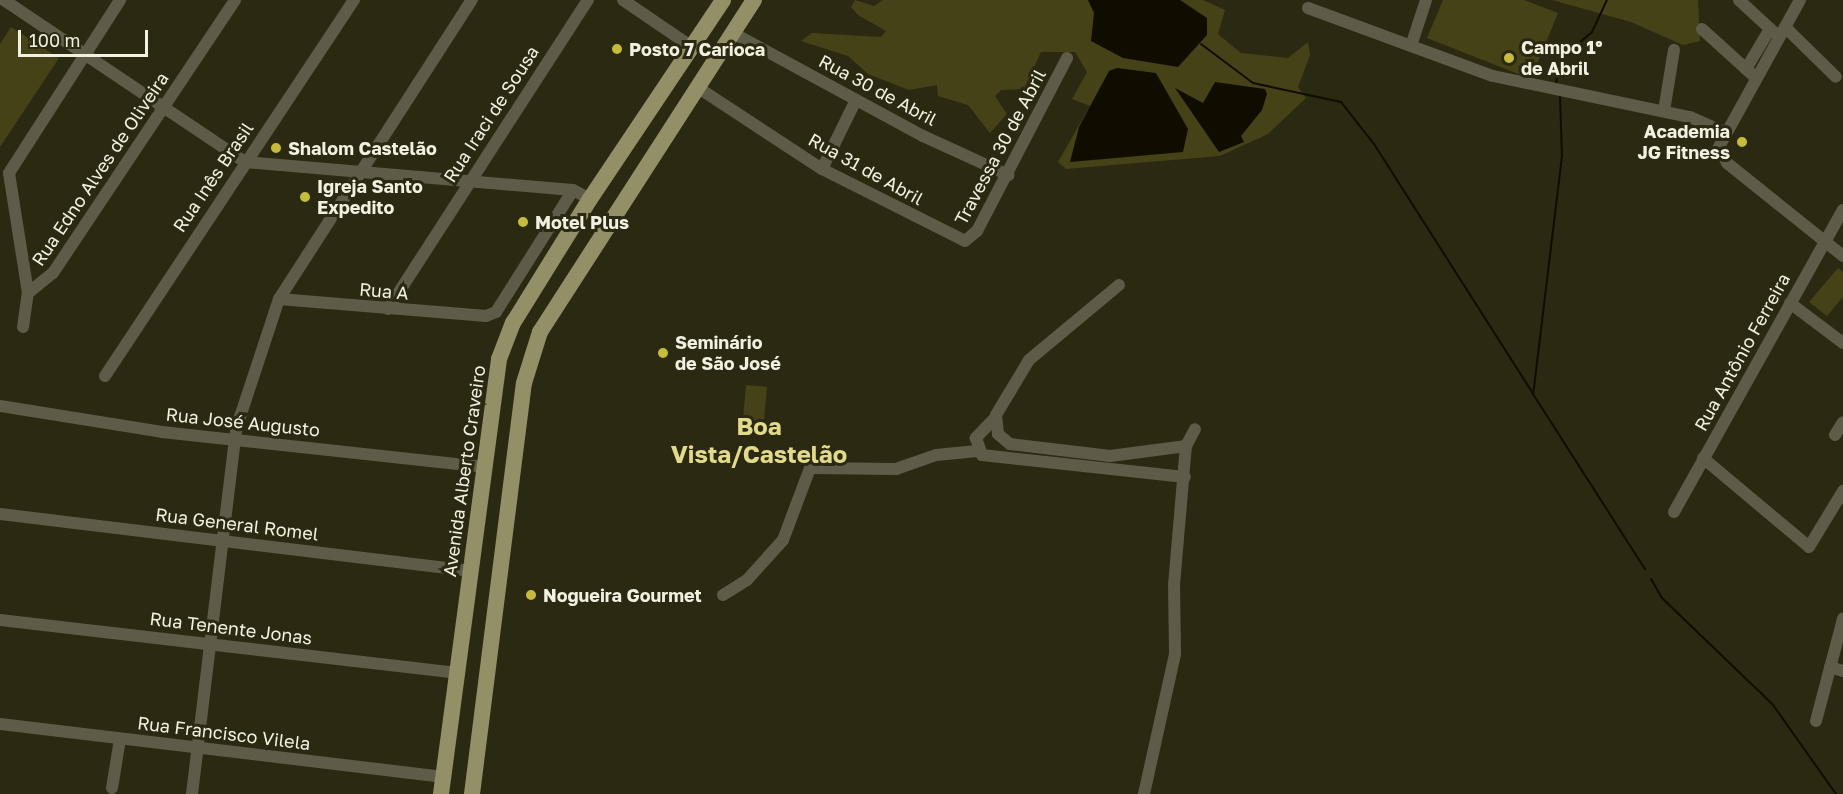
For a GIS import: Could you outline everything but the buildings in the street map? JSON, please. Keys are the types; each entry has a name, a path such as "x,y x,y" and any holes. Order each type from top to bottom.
{"main road":[{"name":"Avenida Alberto Craveiro","path":"441,794 483,467 505,342 590,199 723,0"},
{"path":"472,794 524,383 540,332 613,214 754,0"},
{"path":"590,199 613,214"}],"street":[{"path":"4,0 162,110 245,162 573,190 590,199"},
{"path":"23,327 28,293 9,173 120,0"},
{"name":"Rua Edno Alves de Oliveira","path":"28,293 53,273 235,0"},
{"name":"Rua Inês Brasil","path":"105,376 354,0"},
{"path":"192,794 234,438 279,299 358,171 472,0"},
{"name":"Rua Iraci de Sousa","path":"388,309 468,180 588,0"},
{"path":"623,0 692,47"},
{"path":"1411,46 1426,0"},
{"path":"1739,0 1836,77"},
{"path":"1746,69 1800,0"},
{"path":"1308,9 1493,76 1664,111 1724,132"},
{"path":"1702,29 1756,78"},
{"path":"1778,31 1756,78 1724,132 1719,147 1727,163 1843,256"},
{"name":"Rua 30 de Abril","path":"733,33 856,100 1008,175"},
{"path":"1664,111 1674,50"},
{"name":"Travessa 30 de Abril","path":"959,238 973,239 1067,58"},
{"name":"Rua 31 de Abril","path":"697,87 822,169 959,238"},
{"path":"822,169 856,100"},
{"name":"Rua A","path":"279,299 486,316 496,312 573,190"},
{"name":"Rua Antônio Ferreira","path":"1674,512 1843,210"},
{"path":"977,451 977,435 995,418 1029,360 1119,285"},
{"path":"1790,303 1843,343"},
{"name":"Rua José Augusto","path":"0,406 234,438 483,467"},
{"path":"995,418 1001,439 1016,445 1110,456 1186,446"},
{"path":"1835,435 1843,422"},
{"path":"1144,794 1175,654 1174,585 1186,446 1195,429"},
{"path":"723,595 747,580 783,540 810,468 896,469 936,455 977,451 1185,477"},
{"path":"1703,458 1809,547 1843,491"},
{"name":"Rua General Romel","path":"0,514 470,572"},
{"path":"1816,721 1843,619"},
{"name":"Rua Tenente Jonas","path":"0,620 457,673"},
{"path":"1830,667 1843,671"},
{"name":"Rua Francisco Vilela","path":"0,724 444,777"},
{"path":"112,788 120,739"}],"shaded area":[{"path":"855,0 874,6 883,0 1203,0 1225,10 1218,34 1241,53 1288,58 1308,42 1310,55 1298,87 1306,98 1268,134 1220,156 1066,169 1058,162 1090,106 1072,99 1087,72 1075,52 1041,52 1024,89 1001,90 995,96 1007,114 990,133 968,105 938,96 937,85 909,90 868,74 848,56 801,41 812,33 881,37 886,31 858,15 851,7"},
{"path":"1088,0 1180,0 1207,18 1207,35 1178,67 1123,58 1091,41 1094,13"},
{"name":"Campo 1º de Abril","path":"1443,0 1524,0 1558,13 1531,79 1427,38"},
{"path":"1552,0 1698,0 1700,41 1683,45 1631,22"},
{"path":"11,27 59,58 0,147 0,44"},
{"path":"1117,68 1156,73 1188,129 1183,152 1070,162 1079,127 1109,71"},
{"path":"1215,82 1265,89 1267,94 1262,110 1241,136 1244,142 1219,152 1175,88 1203,103"},
{"path":"1838,268 1843,272 1843,297 1827,316 1809,302"},
{"path":"746,385 767,387 764,426 743,424"}],"waterway":[{"path":"1556,84 1559,60 1592,32 1607,0"},
{"path":"1201,44 1253,83 1341,102 1374,144 1533,394"},
{"path":"1560,96 1562,156 1533,394 1645,569"},
{"path":"1651,579 1662,598 1773,705 1836,794"}],"place":[{"name":"Posto 7 Carioca","path":"617,49"},
{"name":"Campo 1º de Abril","path":"1509,58"},
{"name":"Academia JG Fitness","path":"1742,142"},
{"name":"Shalom Castelão","path":"276,148"},
{"name":"Igreja Santo Expedito","path":"305,197"},
{"name":"Motel Plus","path":"523,222"},
{"name":"Seminário de São José","path":"663,353"},
{"name":"Nogueira Gourmet","path":"531,595"}],"district":[{"name":"Boa Vista/Castelão","path":"759,440"}]}
